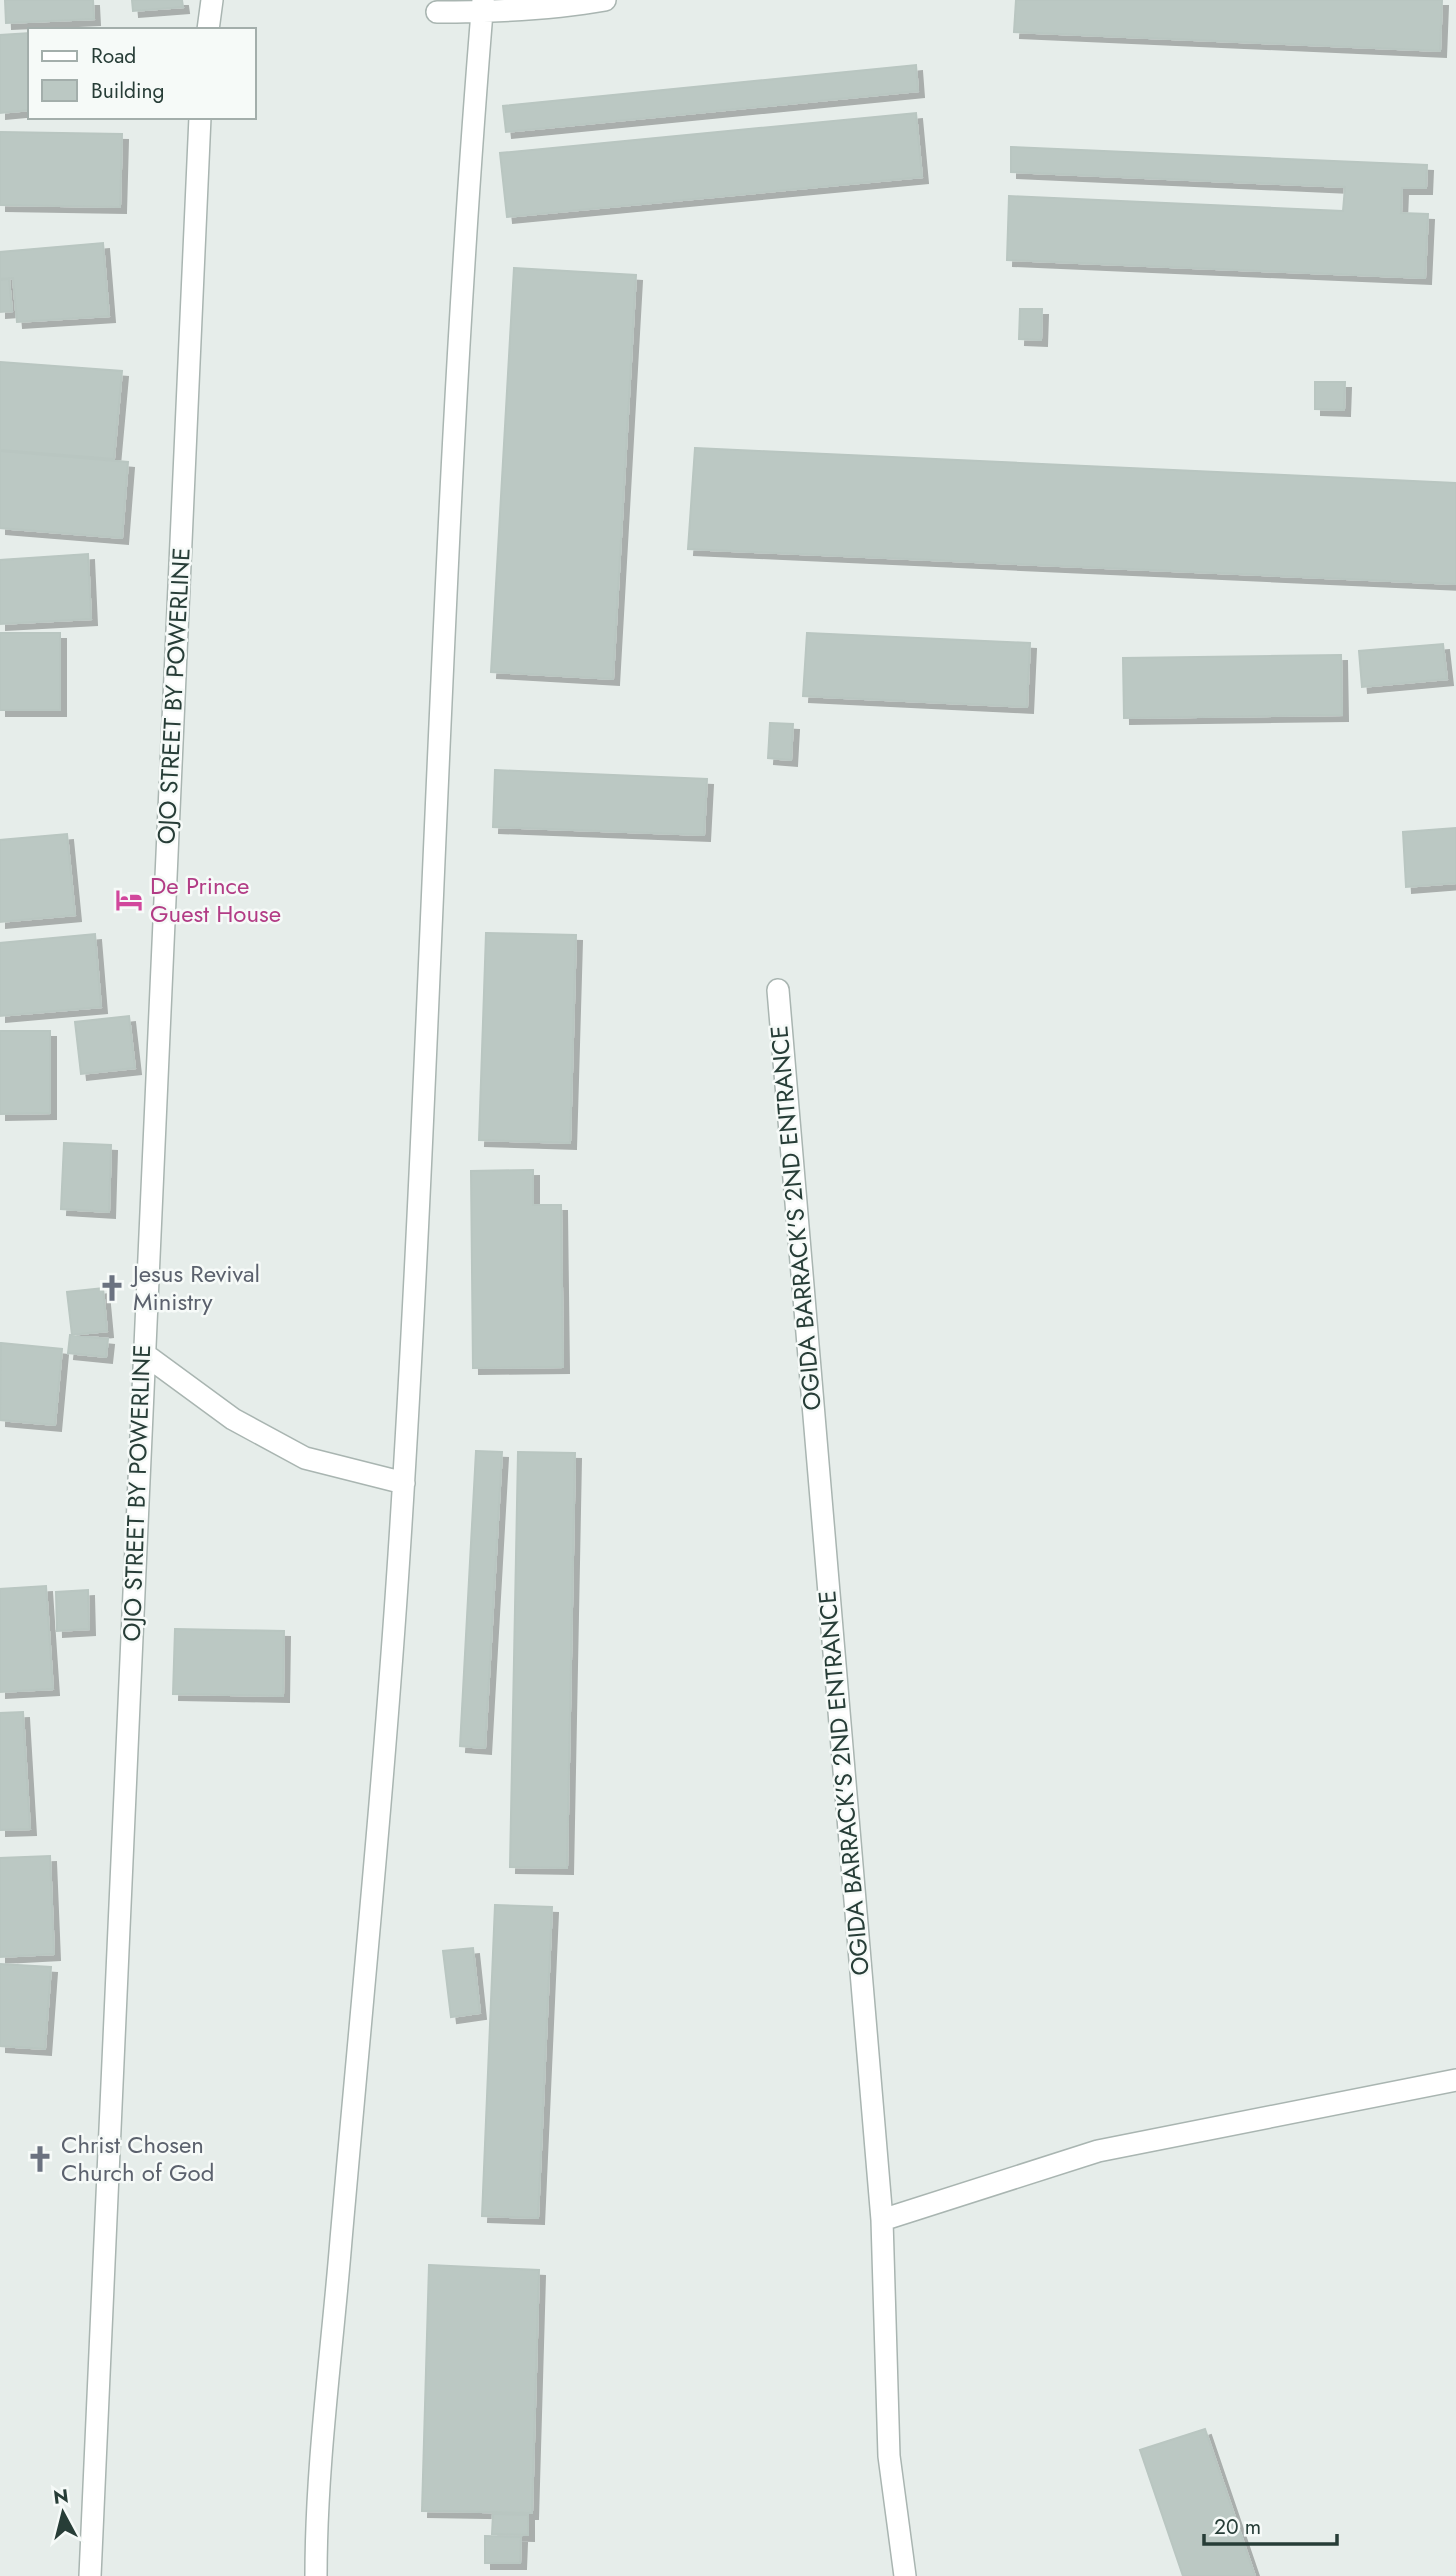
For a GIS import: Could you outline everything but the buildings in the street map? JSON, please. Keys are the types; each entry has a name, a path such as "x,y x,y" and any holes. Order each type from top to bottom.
{"street":[{"path":"208,28 212,0"},
{"path":"437,12 483,6 582,4 606,0"},
{"path":"316,2576 316,2508 380,1793 404,1483 437,841 449,516 483,6"},
{"name":"OJO STREET BY POWERLINE","path":"90,2576 200,119"},
{"name":"OGIDA BARRACK'S 2ND ENTRANCE","path":"778,990 882,2220 889,2456 905,2576"},
{"path":"143,1353 233,1419 305,1458 404,1483"},
{"path":"882,2220 1098,2151 1456,2080"}],"place":[{"name":"De Prince Guest House","path":"129,900"},
{"name":"Jesus Revival Ministry","path":"112,1288"},
{"name":"Christ Chosen Church of God","path":"40,2159"}]}
